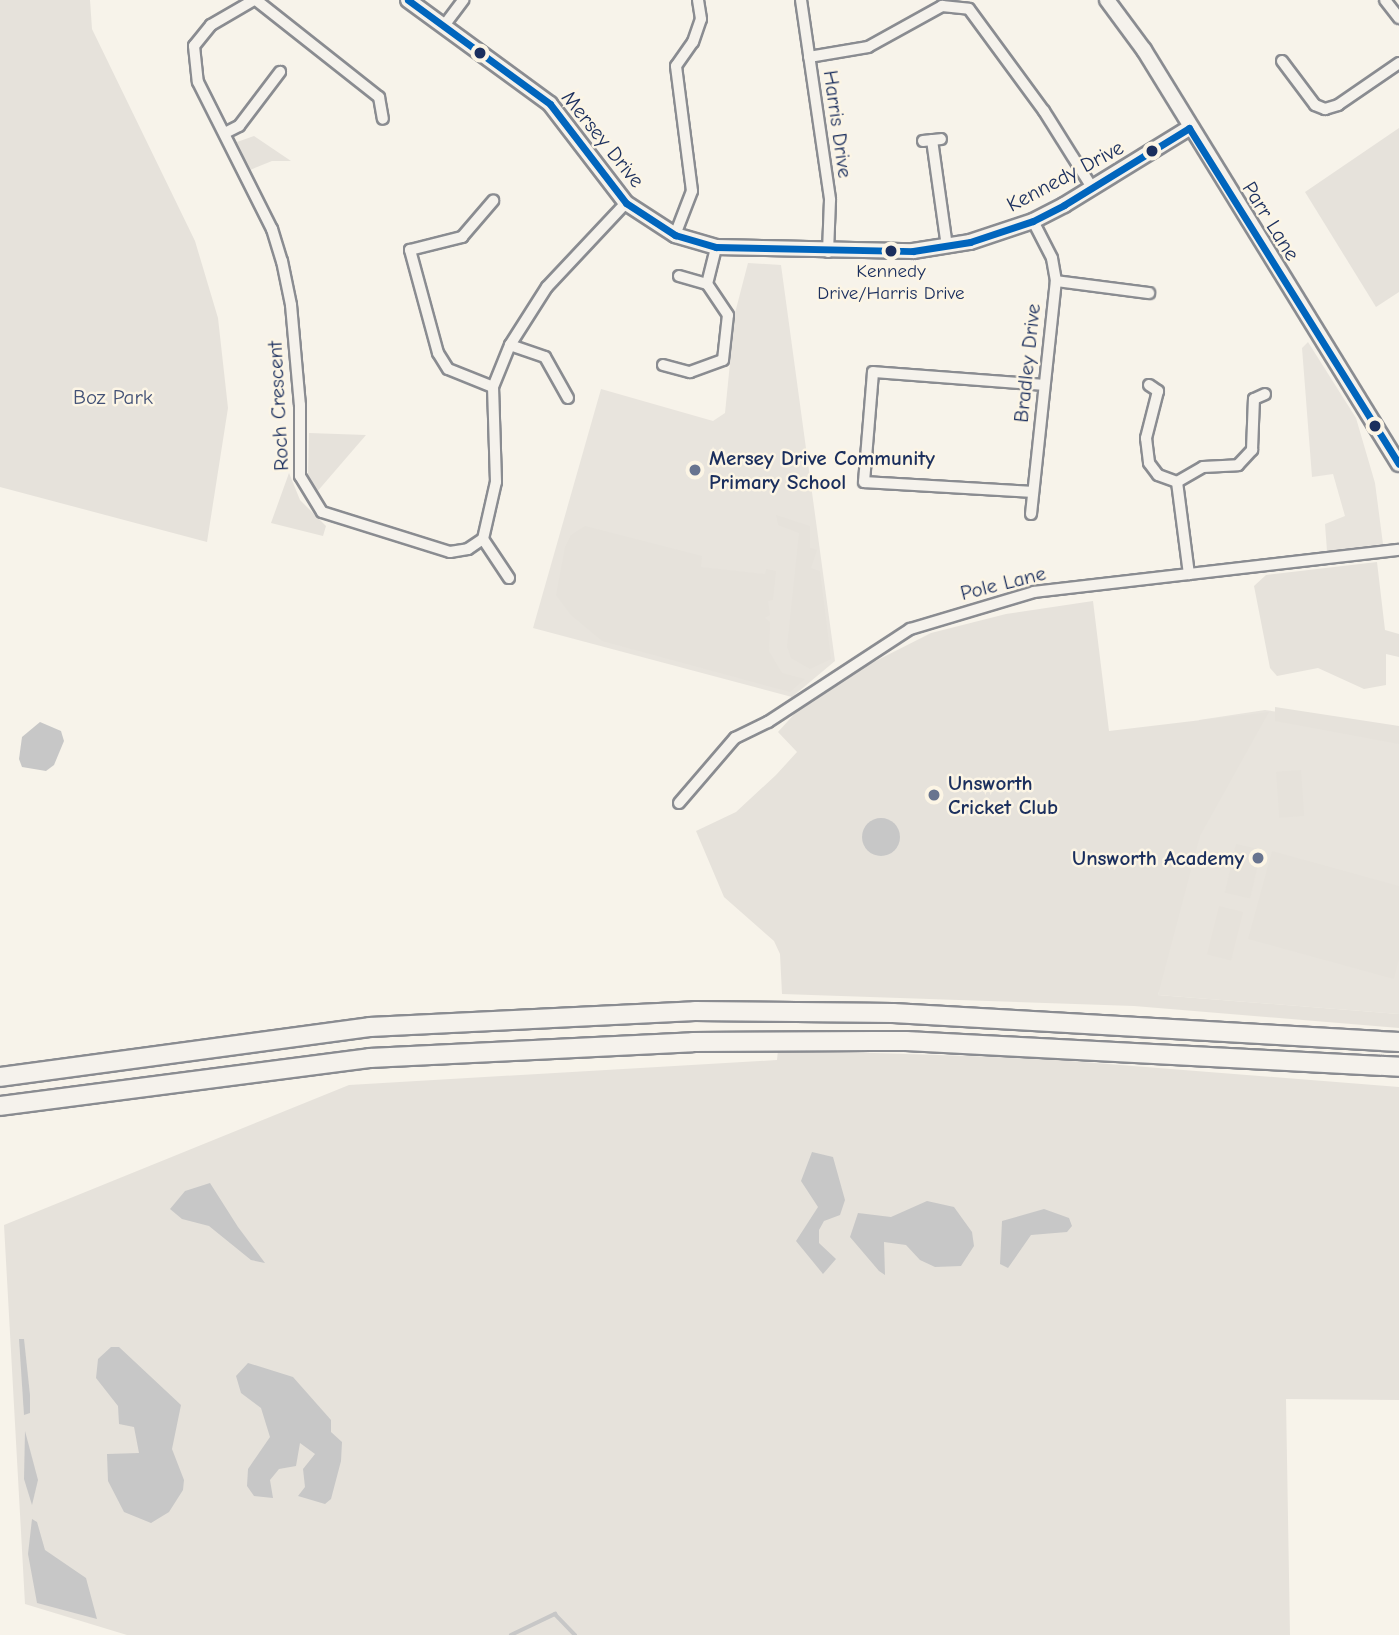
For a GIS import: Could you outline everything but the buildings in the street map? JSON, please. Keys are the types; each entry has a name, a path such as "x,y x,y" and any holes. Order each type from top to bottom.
{"highway":[{"path":"0,1077 370,1027 695,1011 893,1013 1399,1042"},
{"path":"0,1106 370,1058 693,1042 906,1041 1399,1067"}],"street":[{"path":"255,0 379,97 383,119"},
{"name":"Roch Crescent","path":"255,0 211,26 194,46 198,82 272,229 282,261 291,305 299,393 300,476 313,502 322,512 450,552 468,549 483,539"},
{"name":"Mersey Drive","path":"408,0 550,104 626,203 675,235 716,247 828,252"},
{"path":"443,27 463,0"},
{"path":"675,235 691,191 676,66 697,31 698,0"},
{"path":"801,0 809,57"},
{"name":"Parr Lane","path":"1107,0 1144,50 1189,128 1399,464"},
{"path":"1385,0 1399,18"},
{"name":"Harris Drive","path":"828,252 830,200 809,57 868,47 942,6 969,9 1044,111 1093,189"},
{"path":"1282,61 1315,105 1325,109 1399,63"},
{"path":"225,133 239,126 280,72"},
{"name":"Kennedy Drive","path":"828,252 947,247 1033,221 1093,189 1189,128"},
{"path":"932,140 947,247"},
{"path":"493,201 463,237 410,250 438,353 448,369 493,387"},
{"path":"509,578 483,539 496,482 493,387 510,345 547,287 626,203"},
{"name":"Bradley Drive","path":"1031,514 1056,281 1052,258 1033,221"},
{"path":"707,284 716,247"},
{"path":"663,365 690,372 723,360 728,315 707,284 679,276"},
{"path":"1056,281 1139,286 1149,293"},
{"path":"510,345 545,357 568,398"},
{"path":"1032,492 864,482 873,372 1044,384"},
{"path":"1149,384 1157,391 1146,438 1149,463 1158,475 1177,482"},
{"path":"1177,482 1203,467 1238,465 1252,450 1254,399 1265,394"},
{"path":"1177,482 1189,574"},
{"name":"Pole Lane","path":"679,803 735,738 768,722 910,629 1034,592 1399,550"}],"shaded area":[{"name":"Mersey Drive Community Primary School","path":"748,263 781,265 835,661 792,697 533,628 601,389 713,421 725,413 735,313"},
{"path":"1308,342 1356,418 1375,483 1383,544 1327,551 1325,524 1345,516 1333,474 1312,477 1302,348"},
{"name":"Unsworth Academy","path":"1265,710 1399,731 1399,1014 1158,995 1199,720"},
{"path":"40,722 61,731 64,741 54,765 46,771 22,767 19,759 22,737"},
{"path":"881,818 894,824 900,837 894,850 881,856 868,850 862,837 868,824"},
{"path":"812,1152 833,1157 845,1200 840,1215 824,1221 819,1230 819,1243 836,1259 823,1274 796,1241 818,1207 801,1181"},
{"path":"210,1183 265,1263 251,1260 209,1226 182,1219 170,1209 185,1191"},
{"path":"927,1201 954,1207 972,1232 974,1246 961,1266 935,1267 920,1260 906,1245 884,1242 885,1275 850,1237 858,1213 891,1217"},
{"path":"1044,1209 1069,1218 1072,1226 1067,1232 1031,1235 1008,1268 1000,1264 1002,1221"},
{"path":"19,1339 24,1339 30,1395 30,1413 24,1415"},
{"path":"111,1347 119,1347 181,1405 172,1449 184,1480 183,1490 169,1512 151,1523 124,1512 108,1481 107,1454 139,1453 134,1427 119,1424 118,1406 96,1378 98,1359"},
{"path":"248,1363 293,1377 331,1420 331,1432 342,1442 341,1461 331,1499 325,1504 298,1496 305,1487 303,1469 315,1454 300,1443 296,1466 279,1469 270,1480 273,1498 254,1496 247,1486 248,1469 270,1437 261,1408 241,1393 236,1376"},
{"path":"25,1431 38,1480 32,1505 24,1479"},
{"path":"32,1519 37,1522 45,1550 86,1578 97,1619 37,1603 28,1554"}],"green space":[{"name":"Boz Park","path":"0,0 90,0 92,29 195,241 218,318 228,408 207,542 0,487"},
{"path":"1399,128 1399,292 1376,307 1305,192"},
{"path":"254,136 291,161 272,161 250,170 237,142"},
{"path":"309,433 366,435 316,493 308,474"},
{"path":"289,473 300,500 326,526 323,536 271,523"},
{"path":"776,515 810,526 810,548 817,550 811,568 820,571 831,659 810,669 791,658 787,647 799,533 778,525"},
{"path":"585,526 702,556 701,567 765,574 766,569 776,571 773,600 768,601 770,615 765,618 770,622 769,651 782,673 805,679 790,692 602,641 571,615 556,595 565,547 571,535"},
{"path":"1377,562 1385,630 1399,634 1399,657 1386,654 1386,685 1364,689 1318,668 1277,676 1270,668 1254,586 1266,575"},
{"name":"Unsworth Cricket Club","path":"1093,601 1109,731 1269,712 1200,836 1158,995 1399,1014 1399,1028 1134,1006 782,994 780,954 774,941 724,897 696,831 736,812 776,775 797,752 778,732 797,711 844,677 931,633 1006,614"},
{"path":"1275,707 1399,726 1399,744 1275,721"},
{"path":"1301,770 1304,816 1279,818 1276,772"},
{"path":"1236,844 1261,850 1250,899 1225,893"},
{"path":"1272,851 1399,886 1399,959 1394,979 1248,939"},
{"path":"1219,906 1243,912 1231,961 1207,955"},
{"path":"778,1050 1032,1058 1399,1087 1399,1400 1286,1399 1290,1635 127,1635 25,1604 4,1225 349,1085 777,1060"}],"waterway":[{"path":"511,1635 555,1614 575,1635"}],"transit line":[{"path":"408,0 550,104 626,203 675,235 716,247 913,251 970,242 1033,221 1064,205 1189,128"},
{"path":"1189,128 1399,464"}],"place":[{"name":"Kennedy Drive/Harris Drive","path":"891,251"},
{"name":"Mersey Drive Community Primary School","path":"695,470"},
{"name":"Unsworth Cricket Club","path":"934,795"},
{"name":"Unsworth Academy","path":"1258,858"}]}
